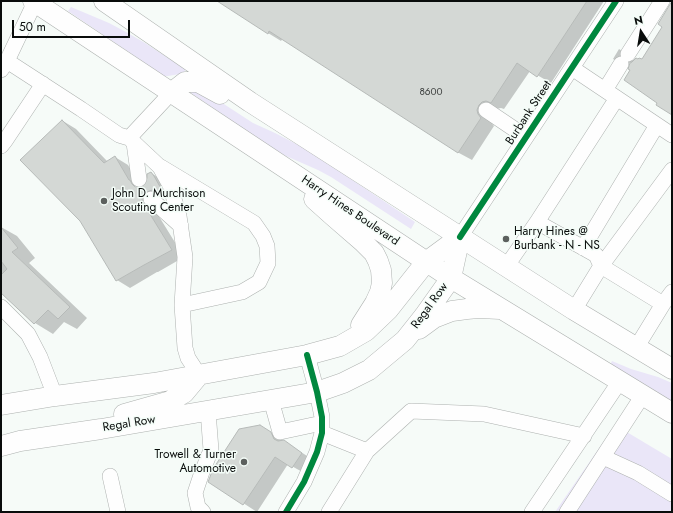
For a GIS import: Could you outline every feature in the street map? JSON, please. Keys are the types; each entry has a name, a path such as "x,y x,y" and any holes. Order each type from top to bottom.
{"main road":[{"name":"Harry Hines Boulevard","path":"34,1 426,262 672,413"},
{"path":"104,1 250,102 574,310 636,348 671,367"},
{"path":"171,93 185,82 198,82 230,100 250,102"},
{"path":"287,169 314,199 374,253 378,261 381,270 382,283 380,292 375,303 349,342"},
{"path":"1,406 55,396 154,383 307,355 340,346 366,331 388,310 426,262 460,237"},
{"name":"Regal Row","path":"1,446 27,440 101,429 317,392 343,383 369,370 405,340 451,278 460,237"},
{"path":"405,340 434,318 452,311 479,308 504,310"},
{"path":"101,429 118,415 170,401 184,393 199,375"}],"street":[{"path":"34,1 4,65 43,84 119,135 132,140 160,167 254,223 263,236 267,246 268,263 259,282 242,292 182,305"},
{"name":"Burbank Street","path":"460,237 616,1"},
{"path":"506,267 537,222 611,94 624,59 662,1"},
{"path":"572,68 672,135"},
{"path":"1,146 43,84"},
{"path":"139,179 132,140 171,93"},
{"path":"486,110 526,137"},
{"path":"582,248 657,125"},
{"path":"160,167 170,185 181,226 185,257 182,305 184,348 188,358 199,375"},
{"path":"574,310 601,266 672,170"},
{"path":"151,199 181,226"},
{"path":"537,222 596,255 601,266 663,304"},
{"path":"636,348 672,292"},
{"path":"1,307 28,334 40,357 55,396"},
{"path":"286,512 304,482 317,452 322,428 322,417 317,392 307,355"},
{"path":"532,512 620,381"},
{"path":"567,512 643,395"},
{"path":"271,400 280,432 322,428 367,451"},
{"path":"203,512 198,507 195,493 211,450 208,411"},
{"path":"329,512 367,451 411,411 484,414 584,436"},
{"path":"603,457 638,473 672,494"},
{"path":"110,476 118,512"}],"shaded area":[{"path":"71,7 126,32 185,69 185,71 180,74 164,76 68,11"},
{"path":"193,89 210,95 253,123 306,149 415,222 411,229 331,177 270,147 191,93"},
{"path":"612,361 672,383 672,403 610,365"},
{"path":"615,425 672,459 672,512 555,512"}],"building":[{"path":"217,1 587,1 537,77 517,63 491,103 486,101 479,105 477,110 481,118 458,153 269,31 268,34"},
{"path":"672,1 672,115 656,105 657,103 624,80 630,70 628,69 630,63 636,58 642,59 662,27 658,24"},
{"name":"John D. Murchison Scouting Center","path":"62,120 104,163 115,156 129,180 135,187 140,188 145,186 147,182 147,174 151,172 163,192 159,194 153,190 148,191 144,193 142,201 172,250 116,281 80,221 20,160"},
{"path":"1,227 18,248 12,252 70,307 58,319 48,310 34,324 1,293 1,275 7,269 1,261"},
{"name":"Trowell & Turner Automotive","path":"260,425 271,432 274,439 278,441 284,440 302,453 292,468 275,457 243,505 208,482 213,469 239,429"}],"tunnel":[{"path":"139,179 151,199"}],"cycle path":[{"path":"460,237 616,1"},
{"path":"286,512 304,482 317,452 322,433 322,417 307,355"}],"place":[{"name":"John D. Murchison Scouting Center","path":"104,201"},
{"name":"Harry Hines @ Burbank - N - NS","path":"506,239"},
{"name":"Trowell & Turner Automotive","path":"244,462"}]}
